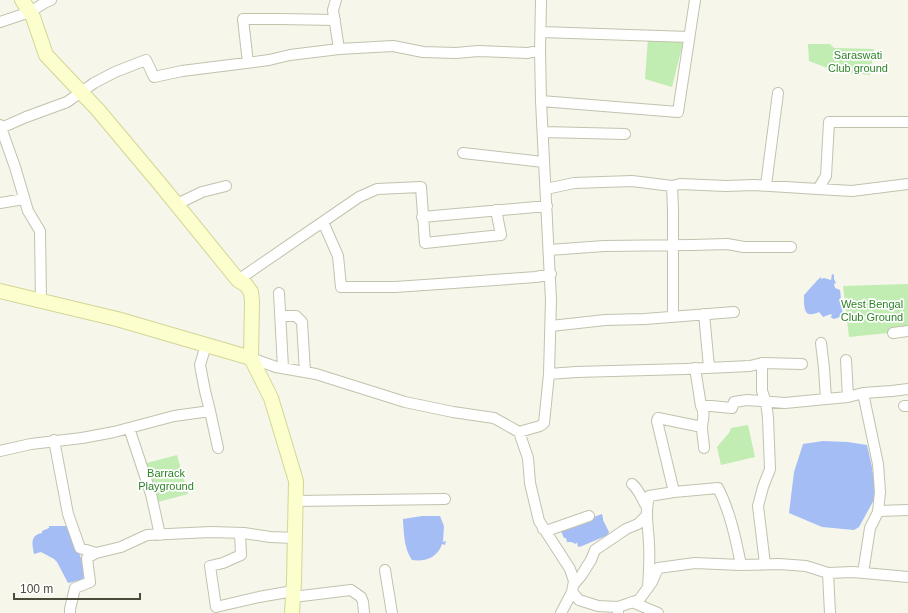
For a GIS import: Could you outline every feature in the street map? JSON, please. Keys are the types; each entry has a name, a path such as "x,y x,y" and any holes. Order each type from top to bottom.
{"main road":[{"path":"22,0 33,17 46,55 98,110 177,204 238,280 246,285 250,292 251,358 271,398 296,481 292,613"},
{"path":"0,291 117,319 251,358"}],"street":[{"path":"0,22 30,12 52,0"},
{"path":"336,0 333,10 339,49"},
{"path":"519,432 540,426 544,423 552,326 551,274 543,162 540,50 541,0"},
{"path":"541,101 678,112 695,0"},
{"path":"248,63 243,20 281,18 335,20"},
{"path":"541,32 689,37"},
{"path":"41,301 40,231 28,211 1,126 67,102 94,83 115,72 146,60 154,77 182,71 248,63 290,55 339,49 393,46 423,52 456,53 478,51 528,53 540,50"},
{"path":"766,185 778,93"},
{"path":"818,190 826,176 829,122 908,122"},
{"path":"543,132 625,134"},
{"path":"463,153 543,162"},
{"path":"546,189 574,184 632,181 672,186 680,184 726,186 766,185 818,190 852,191 908,184"},
{"path":"177,204 202,192 226,186"},
{"path":"672,186 673,316"},
{"path":"238,280 359,197 377,189 421,187 425,243 501,235 496,210"},
{"path":"0,203 24,199"},
{"path":"422,217 546,206"},
{"path":"323,222 338,256 341,287 395,287 551,274"},
{"path":"549,250 604,246 727,244 744,247 791,248"},
{"path":"279,292 283,368"},
{"path":"552,326 734,312"},
{"path":"704,314 709,367"},
{"path":"281,316 296,316 302,322 305,372"},
{"path":"893,333 908,330"},
{"path":"821,343 826,399"},
{"path":"206,345 200,365 218,448"},
{"path":"251,358 283,368 316,374 405,402 453,412 494,418 519,432 528,458 530,484 535,510 543,529 570,569 574,581 573,588 579,600 618,610 632,602 639,600 652,582 658,568 695,563 741,565 779,564 806,566 828,573 853,572 908,577"},
{"path":"846,360 848,397"},
{"path":"549,374 750,366 762,363 802,364"},
{"path":"762,363 762,392 766,402 770,469 758,506 765,564"},
{"path":"695,368 701,406 703,409 704,418 702,427 704,448"},
{"path":"701,406 732,408 734,402 746,400 786,403 908,389"},
{"path":"863,393 878,464 880,492 878,511 870,528 863,573"},
{"path":"0,451 54,440 82,438 129,428 174,416 210,411"},
{"path":"674,492 657,421 658,418 702,427"},
{"path":"129,428 151,494 160,535"},
{"path":"54,440 68,514 80,548 96,553"},
{"path":"632,484 636,487 647,511"},
{"path":"648,588 649,555 647,511 649,496 718,488 723,496 730,519 741,565"},
{"path":"295,501 445,499"},
{"path":"878,511 908,510"},
{"path":"561,613 573,588 591,560 595,550 626,529 638,524 647,511"},
{"path":"543,529 549,530 589,516"},
{"path":"70,613 75,588 90,582 88,558 96,553 120,547 147,535 211,532 295,538"},
{"path":"240,533 241,555 223,563 210,566 216,607 259,597 351,590 361,597 364,613"},
{"path":"385,570 392,613"},
{"path":"828,573 830,613"},
{"path":"632,602 658,613"}],"green space":[{"path":"648,38 684,39 672,87 645,79"},
{"name":"Saraswati Club ground","path":"808,44 830,44 834,48 874,49 870,75 835,71 809,61"},
{"name":"West Bengal Club Ground","path":"908,284 908,331 849,337 843,286"},
{"path":"748,425 755,457 721,465 717,447 729,433 731,428"},
{"name":"Barrack Playground","path":"177,455 188,494 154,503 143,464"}],"water":[{"path":"832,274 834,275 836,283 834,284 835,288 840,290 843,316 834,319 830,317 832,316 831,314 823,317 819,312 811,314 807,313 804,306 804,295 821,277 821,279 824,278 831,280"},
{"path":"823,441 848,442 867,445 872,467 875,498 859,527 854,530 822,527 789,513 794,472 803,444"},
{"path":"602,514 603,520 609,532 608,535 578,547 577,542 576,544 567,542 566,538 564,538 560,529"},
{"path":"422,516 440,516 444,526 443,542 446,541 445,545 442,544 438,552 431,558 412,560 406,546 403,519"},
{"path":"49,526 71,526 86,575 85,579 68,583 54,559 41,552 34,554 32,543 35,536 49,528"}]}
